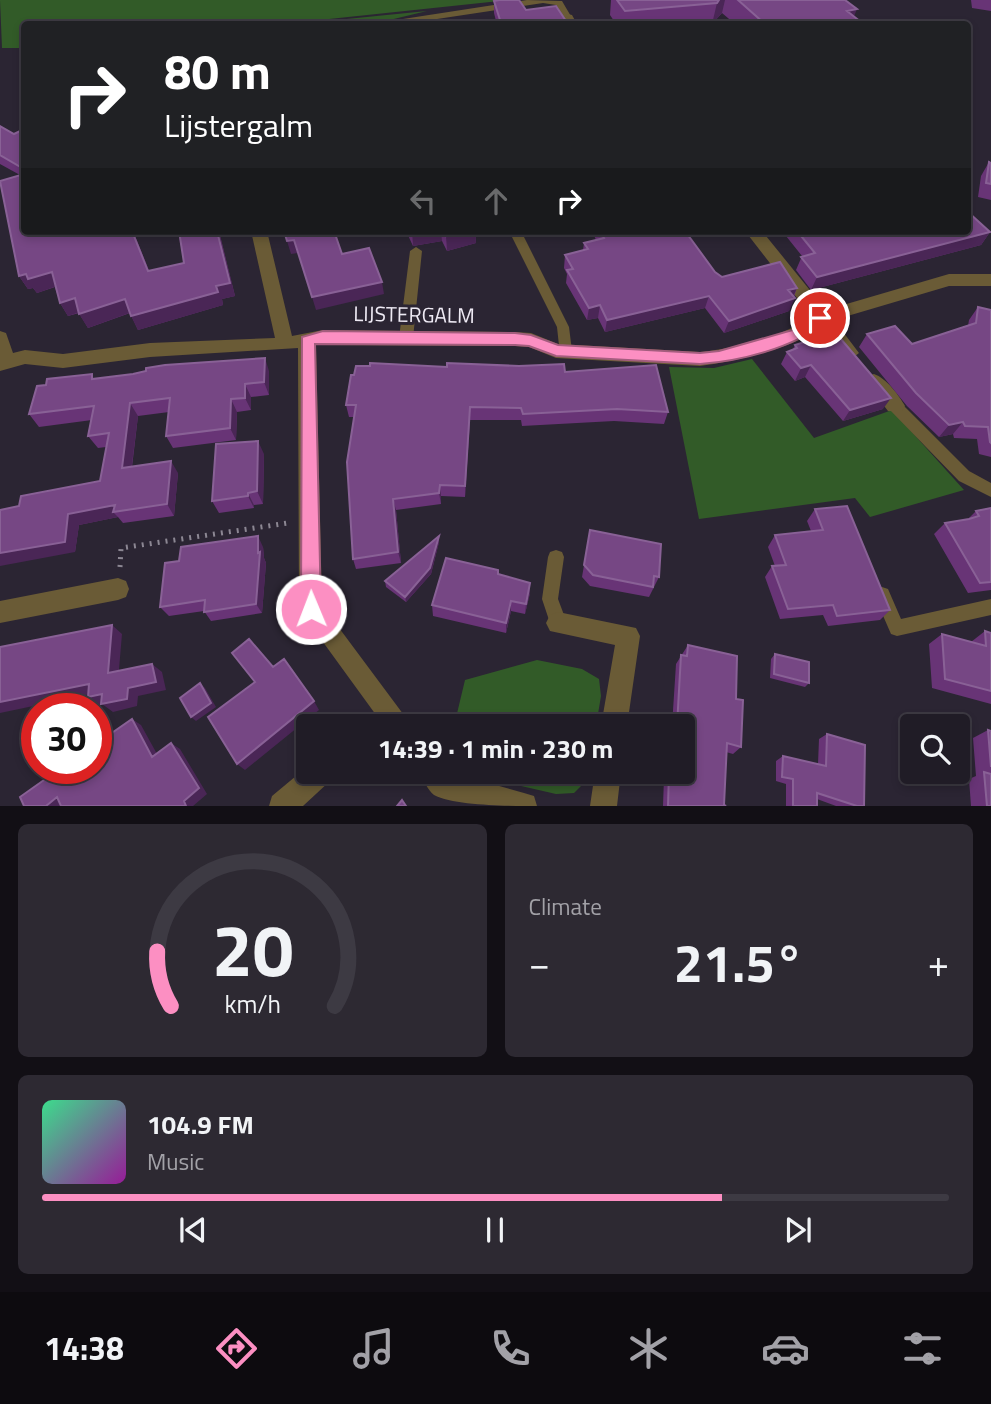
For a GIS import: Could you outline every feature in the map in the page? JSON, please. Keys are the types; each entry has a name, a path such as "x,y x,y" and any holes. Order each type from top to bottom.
{"street":[{"path":"260,235 285,344"},
{"path":"756,235 820,318 895,405"},
{"name":"LIJSTERGALM","path":"2,362 25,358 63,361 150,349 285,344 323,337 531,340 565,351 684,358 719,357 801,333 820,318 949,279 991,279"},
{"path":"0,338 2,362"},
{"path":"307,341 311,609 383,714"},
{"path":"0,612 118,589"},
{"path":"558,623 628,636 616,714"},
{"path":"282,806 307,784"},
{"path":"442,784 524,806"},
{"path":"603,806 606,784"}],"lane":[{"path":"409,21 543,0 559,3 569,21"},
{"path":"517,235 563,327 565,351"},
{"path":"406,338 416,251"},
{"path":"895,405 964,476 991,490"},
{"path":"556,557 550,599 558,623"},
{"path":"876,584 897,628 991,607"}],"path":[{"path":"118,589 121,548 310,519"}],"green space":[{"path":"0,0 509,0 310,21 21,21 21,48 2,48"},
{"path":"427,11 385,21 326,21"},
{"path":"752,359 814,438 892,410 964,490 870,517 855,498 699,519 669,367 714,368"},
{"path":"537,660 582,669 599,679 601,696 598,714 457,714 465,680"},
{"path":"512,784 583,784 574,793 556,794"}],"building":[{"path":"519,0 526,10 556,6 566,21 493,21 500,20 494,1"},
{"path":"617,0 719,0 717,3 625,11"},
{"path":"738,0 845,0 857,9 847,11 860,21 762,21"},
{"path":"0,126 14,134 21,130 21,167 0,155"},
{"path":"989,162 991,163 991,184 986,183"},
{"path":"21,175 21,235 134,235 148,271 184,263 180,235 218,235 230,283 216,286 218,292 131,316 125,299 79,314 75,298 60,303 52,272 28,279 26,274 19,276 0,181"},
{"path":"971,215 990,232 817,277 801,257 815,253 800,235 971,235"},
{"path":"285,235 335,235 342,254 369,248 382,282 312,297 294,240 287,241"},
{"path":"602,235 688,235 715,272 722,277 780,262 797,288 788,290 795,298 729,321 709,296 607,320 600,305 589,308 567,270 573,269 565,255 588,249 584,243 604,238"},
{"path":"978,307 991,310 991,443 988,427 965,426 963,422 949,425 916,393 867,334 895,326 912,344 976,323"},
{"path":"835,332 891,398 850,410 811,365 801,368 787,352 797,348 795,345"},
{"path":"265,358 264,382 245,384 245,398 231,399 230,428 166,436 170,398 130,403 122,468 171,461 167,504 113,512 115,505 68,514 65,542 0,553 0,510 19,506 21,496 100,481 109,433 88,436 94,406 29,414 37,386 46,385 47,379 92,374 92,379 133,374 146,371 146,368 165,365"},
{"path":"370,363 447,367 447,363 519,366 564,364 565,372 656,365 668,412 617,409 523,414 521,408 470,407 465,486 440,485 439,493 393,499 398,552 353,559 347,462 356,405 346,405 351,375 354,375 356,366 370,366"},
{"path":"258,441 257,491 248,493 248,496 212,501 216,444"},
{"path":"847,506 890,610 837,616 833,605 788,609 772,566 786,565 775,535 823,530 815,509"},
{"path":"991,508 991,582 980,583 945,523 979,516 976,511"},
{"path":"590,530 661,544 659,577 654,576 653,587 593,575 584,565"},
{"path":"258,536 258,553 260,552 256,604 204,612 205,600 160,607 165,563 179,561 181,547"},
{"path":"439,536 430,568 405,597 385,581"},
{"path":"446,558 498,570 498,574 530,583 526,604 511,601 506,623 432,605"},
{"path":"112,625 108,673 152,664 156,682 128,688 127,699 112,702 112,693 88,693 89,684 44,693 21,693 21,698 0,702 0,647"},
{"path":"985,631 991,633 991,691 945,679 942,634 986,646"},
{"path":"249,639 273,667 284,659 314,701 237,764 208,717 255,682 232,653"},
{"path":"688,645 737,656 736,699 743,700 741,747 727,743 726,806 668,806 669,784 695,784 695,714 678,714 681,655 687,656"},
{"path":"775,654 809,662 809,683 774,674"},
{"path":"200,683 211,703 191,717 180,698"},
{"path":"132,719 152,757 171,743 199,788 184,801 186,806 61,806 57,797 46,806 24,806 20,797 38,784 112,784 112,733"},
{"path":"988,730 991,731 991,767"},
{"path":"827,734 865,745 864,806 817,793 817,806 793,806 793,779 782,777 783,756 826,766"},
{"path":"984,772 991,774 991,806 987,806"}],"route":[{"path":"311,609 307,341 323,337 515,339 531,340 556,351 700,359 719,357 801,333 820,318"}]}
